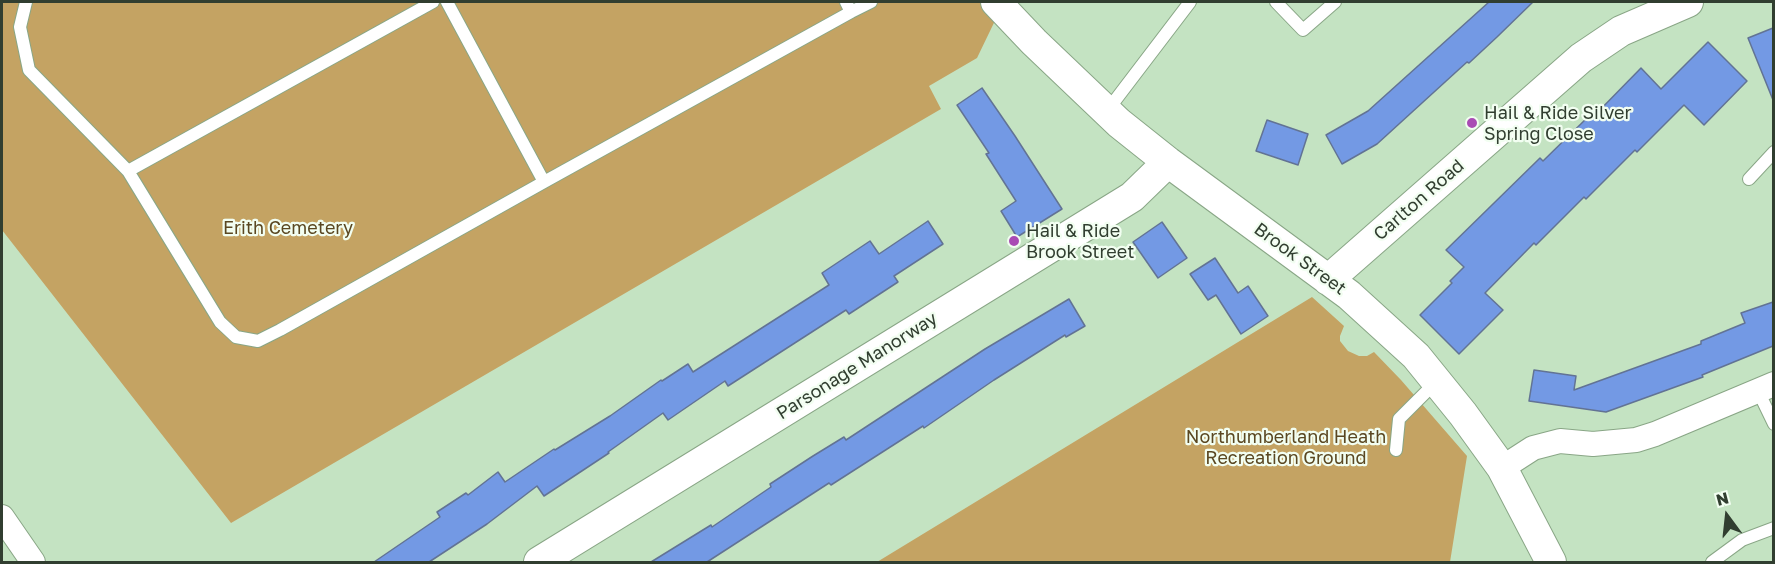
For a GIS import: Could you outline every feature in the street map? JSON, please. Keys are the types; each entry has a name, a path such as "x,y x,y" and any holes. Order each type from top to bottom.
{"street":[{"name":"Brook Street","path":"996,2 1034,42 1107,111 1168,162 1349,295 1408,349 1437,381 1502,468 1551,562"},
{"name":"Carlton Road","path":"1328,280 1581,58 1621,31 1689,2"},
{"name":"Parsonage Manorway","path":"539,562 1132,197 1168,162"},
{"path":"1502,468 1533,448 1560,441 1593,444 1636,440 1766,388"},
{"path":"2,517 33,562"}],"lane":[{"path":"26,2 20,27 29,70 128,171 220,322 237,337 258,341 544,182 849,7 871,2"},
{"path":"128,171 432,2"},
{"path":"447,2 544,182"},
{"path":"1107,111 1190,2"},
{"path":"1276,2 1303,30 1335,2"},
{"path":"1749,179 1773,152"},
{"path":"1396,450 1399,419 1437,381"},
{"path":"1766,388 1773,424"},
{"path":"1712,562 1742,540 1773,528"}],"green space":[{"name":"Erith Cemetery","path":"2,2 1004,2 977,58 929,86 941,109 231,523 2,230"},
{"name":"Northumberland Heath Recreation Ground","path":"1312,297 1344,326 1340,341 1348,351 1359,356 1367,356 1374,352 1467,456 1450,562 877,562"}],"building":[{"path":"1489,2 1533,2 1469,63 1467,62 1377,144 1342,164 1326,135 1368,111"},
{"path":"1773,28 1773,100 1748,38"},
{"path":"1708,42 1747,81 1704,125 1684,105 1586,199 1584,197 1536,245 1534,243 1485,293 1503,310 1459,354 1420,315 1452,283 1450,281 1464,267 1446,250 1540,158 1543,161 1590,115 1593,117 1641,68 1661,89"},
{"path":"982,88 1062,209 1017,237 1001,211 1016,201 986,154 989,153 957,105"},
{"path":"1267,120 1308,134 1298,165 1256,151"},
{"path":"928,221 943,244 894,276 898,282 849,314 846,310 728,386 725,381 668,420 663,413 609,453 544,496 537,486 487,524 429,562 374,562 440,517 437,512 466,493 468,495 498,472 505,482 554,449 610,416 661,380 688,364 693,372 829,285 822,273 870,241 879,254"},
{"path":"1162,222 1187,258 1158,278 1133,242"},
{"path":"1215,258 1238,293 1248,286 1268,316 1241,334 1216,295 1208,300 1190,274"},
{"path":"1069,299 1085,326 1066,337 1065,335 924,428 923,426 831,485 829,483 707,562 651,562 711,525 712,527 771,487 770,484 813,456 844,437 846,440 985,349"},
{"path":"1773,302 1773,346 1702,375 1703,377 1606,412 1529,401 1534,370 1576,376 1574,390 1701,344 1701,341 1745,323 1741,313"}],"place":[{"name":"Hail & Ride Silver Spring Close","path":"1472,123"},
{"name":"Hail & Ride Brook Street","path":"1014,241"}]}
